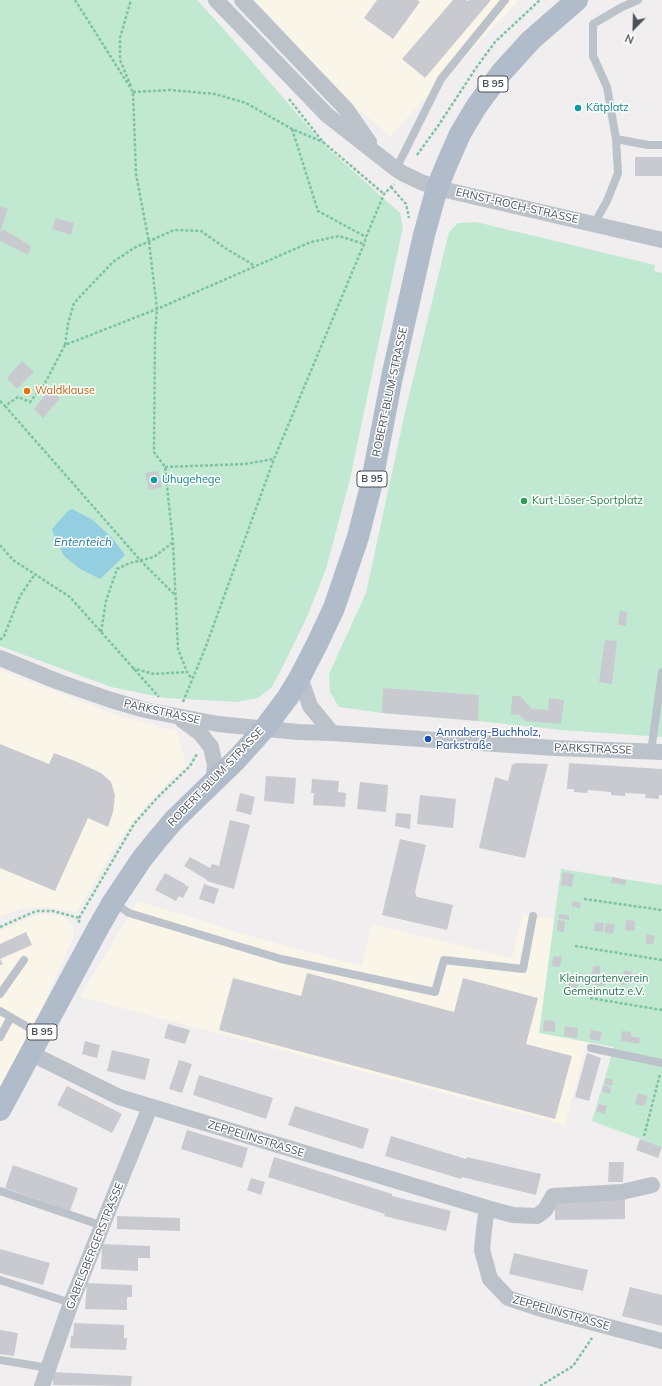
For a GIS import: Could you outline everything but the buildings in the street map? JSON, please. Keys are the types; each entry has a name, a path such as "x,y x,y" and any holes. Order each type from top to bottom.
{"main road":[{"name":"ROBERT-BLUM-STRASSE","path":"0,1110 113,902 141,860 174,820 237,759 264,728 300,677 334,608 358,537 371,486 392,378 421,248 437,188 460,134 476,107 501,73 531,40 577,0"}],"street":[{"name":"ERNST-ROCH-STRASSE","path":"216,0 327,115 396,169 421,182 437,188 662,240"},
{"name":"ERNST-ROCH-STRASSE","path":"242,0 346,109 379,156"},
{"name":"PARKSTRASSE","path":"0,658 59,682 111,700 145,710 225,725 555,748 656,752"},
{"path":"300,677 310,706 332,733"},
{"path":"177,717 200,733 211,747 215,765 213,782"},
{"name":"ZEPPELINSTRASSE","path":"30,1053 120,1097 513,1215 538,1216 545,1210 553,1196 622,1192 652,1185"},
{"name":"GABELSBERGERSTRASSE","path":"42,1386 71,1303 150,1107"},
{"name":"ZEPPELINSTRASSE","path":"487,1208 482,1250 490,1279 508,1298 601,1326 662,1341"}],"lane":[{"path":"396,169 441,79 505,0"},
{"path":"594,224 618,174 616,135 607,87 594,56 594,24 622,7 638,0"},
{"path":"616,135 648,145 662,145"},
{"path":"656,752 662,672"},
{"path":"113,902 129,913 281,959 435,992 444,960 523,969 533,916"},
{"path":"0,994 24,960"},
{"path":"0,1011 40,1034"},
{"path":"0,1037 11,1017"},
{"path":"591,1048 661,1067"},
{"path":"0,1191 103,1226"},
{"path":"0,1280 71,1303"},
{"path":"0,1360 48,1368"}],"path":[{"path":"75,0 133,92"},
{"path":"131,0 120,38 120,60 133,92 136,174 149,242 157,309 155,334 154,452 165,468 172,543 178,649 187,672 192,680"},
{"path":"133,92 170,90 215,94 246,103 292,129 323,142"},
{"path":"292,129 318,211 366,237"},
{"path":"0,545 13,560 70,597 177,717 206,646 274,459 384,194 392,187"},
{"path":"5,406 18,397 30,402 45,383 65,345 68,324 74,303 112,262 134,248 174,230 201,231 225,248 252,264 254,267"},
{"path":"65,345 157,309 311,242 339,236 364,244"},
{"path":"0,401 141,561 175,594"},
{"path":"165,468 245,464 274,459"},
{"path":"101,633 106,601 117,569 154,557 172,543"},
{"path":"0,640 4,636 20,596 35,574"},
{"path":"132,668 154,674 187,672"},
{"path":"79,925 79,918 134,824 157,798 190,766 197,755 211,747"},
{"path":"584,899 662,910"},
{"path":"0,927 36,912 53,911 79,918"},
{"path":"575,946 662,960"},
{"path":"590,998 662,1010"},
{"path":"644,1136 661,1067"},
{"path":"540,1386 573,1366 601,1326"}],"shaded area":[{"path":"255,0 519,0 390,136 347,100"},
{"path":"0,670 119,716 177,731 186,765 154,796 129,827 113,850 77,912 48,907 25,908 0,916"},
{"path":"138,901 261,939 362,966 372,924 512,958 523,914 554,919 539,1033 587,1042 565,1125 80,997"},
{"path":"45,914 63,917 73,926 74,936 0,1103 0,931 33,916"}],"green space":[{"path":"0,0 197,0 324,145 400,213 403,227 350,479 326,569 307,617 272,687 258,698 237,702 165,698 111,687 0,646"},
{"name":"Kurt-Löser-Sportplatz","path":"476,222 655,265 654,271 662,273 662,737 562,730 382,713 339,707 330,692 329,674 366,593 406,408 449,232 458,223"},
{"name":"Kleingartenverein Gemeinnutz e.V.","path":"561,869 662,885 662,1147 592,1121 614,1047 539,1033"}],"water":[{"name":"Ententeich","path":"72,509 93,520 113,539 125,555 100,579 80,569 64,556 55,538 52,529 68,511"}],"place":[{"name":"Kätplatz","path":"578,108"},
{"name":"Waldklause","path":"27,391"},
{"name":"Uhugehege","path":"154,480"},
{"name":"Kurt-Löser-Sportplatz","path":"524,501"},
{"name":"Annaberg-Buchholz, Parkstraße","path":"428,739"}]}
